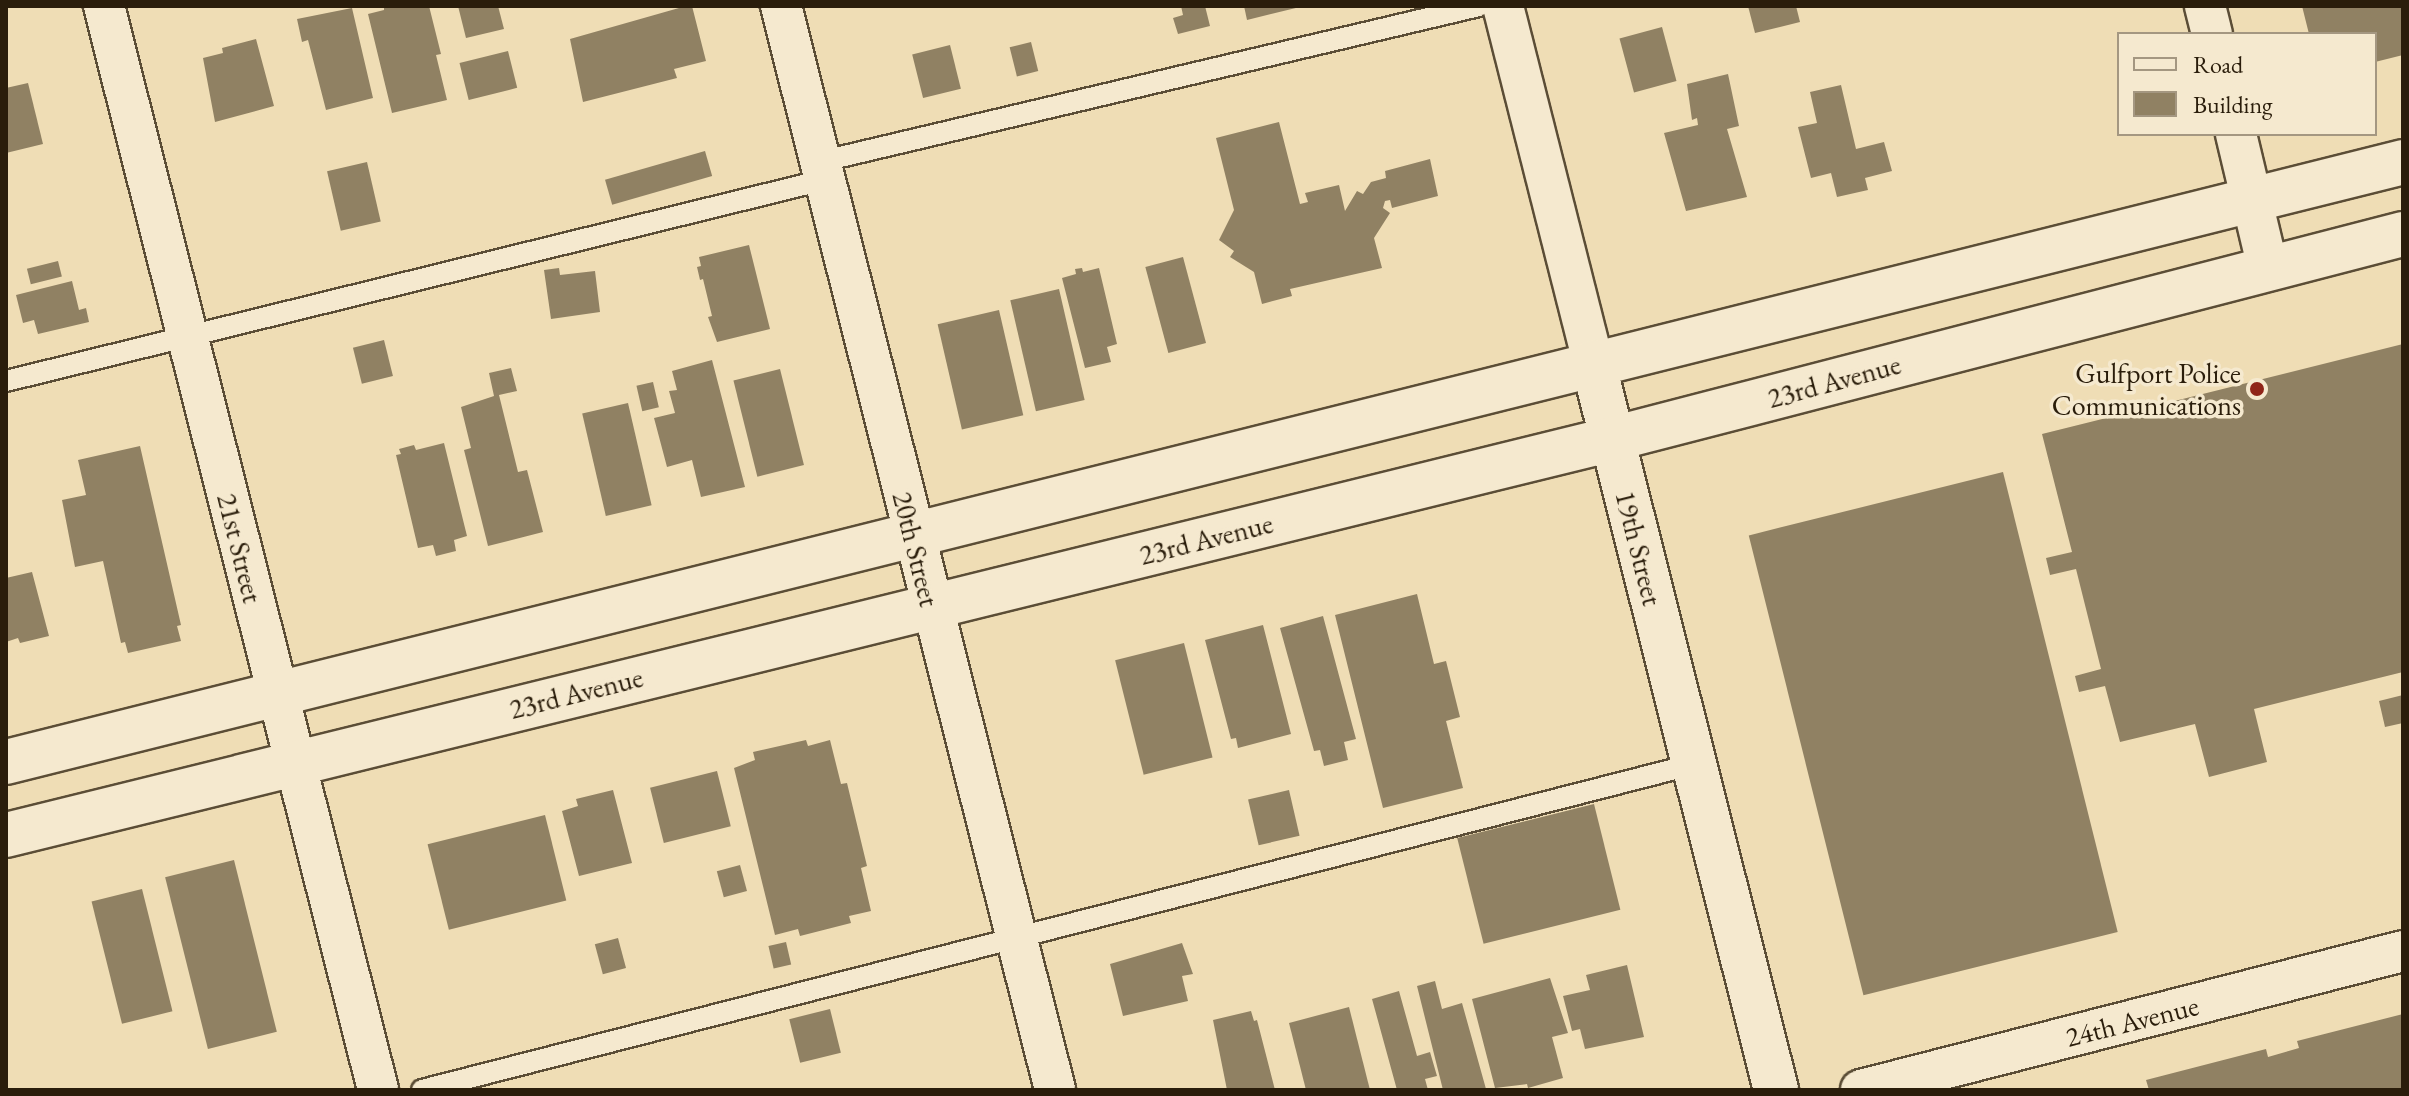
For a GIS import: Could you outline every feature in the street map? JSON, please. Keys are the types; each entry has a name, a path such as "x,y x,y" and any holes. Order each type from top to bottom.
{"street":[{"name":"21st Street","path":"104,6 378,1090"},
{"name":"20th Street","path":"781,6 930,607 1055,1090"},
{"name":"19th Street","path":"1503,6 1776,1090"},
{"path":"2205,6 2212,32"},
{"path":"2236,136 2268,268"},
{"path":"6,762 913,536 1593,362 2403,162"},
{"name":"23rd Avenue","path":"6,835 1612,439 2403,234"},
{"name":"24th Avenue","path":"1861,1090 2403,951"}],"lane":[{"path":"6,381 187,339 822,171 1479,6"},
{"path":"422,1090 1694,764"}],"building":[{"path":"384,6 429,6 441,54 436,55 447,100 392,113 368,14 384,10"},
{"path":"458,6 498,6 504,29 466,38"},
{"path":"692,6 706,61 674,69 677,78 583,102 570,39"},
{"path":"1181,6 1205,6 1210,26 1178,34 1173,18 1183,15"},
{"path":"1244,6 1300,6 1300,7 1247,20"},
{"path":"1748,6 1796,6 1800,22 1755,33"},
{"path":"2302,6 2402,6 2403,55 2377,62 2377,32 2308,32"},
{"path":"352,8 373,98 326,110 308,40 302,42 297,19"},
{"path":"1662,27 1676,81 1634,92 1619,38"},
{"path":"256,39 274,106 215,122 203,58 223,53 222,48"},
{"path":"1031,42 1038,71 1017,76 1010,47"},
{"path":"950,45 961,89 923,98 912,54"},
{"path":"508,51 517,88 469,100 459,63"},
{"path":"1728,74 1739,126 1727,129 1747,197 1686,211 1664,133 1698,125 1697,118 1692,120 1687,84"},
{"path":"28,83 43,144 6,153 6,88"},
{"path":"1841,85 1856,149 1884,142 1892,171 1865,178 1868,190 1837,197 1831,173 1811,178 1798,127 1817,123 1810,92"},
{"path":"1279,122 1300,204 1308,202 1305,193 1339,185 1345,211 1357,191 1363,194 1371,182 1386,178 1385,171 1430,159 1438,196 1392,208 1390,200 1385,201 1383,208 1390,213 1374,238 1382,268 1290,289 1292,296 1262,304 1254,272 1230,257 1234,251 1219,240 1234,210 1216,138"},
{"path":"705,151 712,176 612,205 605,180"},
{"path":"367,162 381,221 341,231 327,171"},
{"path":"749,245 770,329 717,342 708,317 712,316 703,279 700,280 697,267 701,266 699,257"},
{"path":"1183,257 1206,343 1168,353 1145,267"},
{"path":"58,261 62,277 31,284 27,269"},
{"path":"559,268 560,275 595,271 600,312 551,319 544,270"},
{"path":"1082,268 1083,272 1099,268 1117,344 1107,347 1111,362 1085,368 1062,278 1076,274 1075,269"},
{"path":"72,281 79,310 86,308 89,322 38,334 34,320 23,323 16,295"},
{"path":"1059,289 1085,400 1036,411 1010,300"},
{"path":"999,310 1023,415 962,429 938,324"},
{"path":"384,340 393,376 362,384 353,348"},
{"path":"2403,344 2403,672 2254,709 2267,762 2209,777 2195,724 2120,742 2105,686 2079,692 2075,676 2101,669 2076,569 2050,575 2046,558 2072,552 2042,434"},
{"path":"712,360 745,487 701,497 692,460 667,467 654,418 675,413 669,391 677,390 672,371"},
{"path":"511,368 517,391 499,395 518,472 527,470 543,532 488,546 464,450 471,448 461,407 494,396 489,373"},
{"path":"780,369 804,465 757,477 733,381"},
{"path":"653,382 659,407 642,411 636,386"},
{"path":"628,403 652,505 606,516 582,414"},
{"path":"444,443 467,536 454,540 456,551 436,556 433,545 418,548 396,455 401,454 399,449 414,445 416,450"},
{"path":"140,446 181,625 177,626 181,641 128,653 125,642 121,643 103,561 75,567 62,500 86,495 78,460"},
{"path":"2003,472 2118,932 1863,995 1749,535"},
{"path":"32,572 49,636 20,643 18,638 6,642 6,578"},
{"path":"1417,594 1434,664 1446,661 1460,717 1446,721 1463,788 1383,808 1335,615"},
{"path":"1323,616 1356,739 1344,742 1348,760 1324,766 1320,750 1314,751 1280,628"},
{"path":"1263,625 1291,734 1238,748 1236,738 1231,739 1205,640"},
{"path":"1184,643 1213,757 1144,775 1115,660"},
{"path":"2403,695 2403,723 2385,727 2379,701"},
{"path":"806,740 808,746 830,740 841,784 847,783 867,866 861,868 871,911 849,916 851,923 800,936 798,929 775,935 734,768 755,760 753,752"},
{"path":"717,771 731,826 664,843 650,788"},
{"path":"613,790 632,863 579,876 562,811 578,806 576,799"},
{"path":"1289,790 1300,836 1259,845 1248,799"},
{"path":"1594,804 1620,910 1484,944 1457,838"},
{"path":"545,815 566,900 449,930 428,844"},
{"path":"234,860 277,1032 208,1049 165,877"},
{"path":"740,865 747,891 724,897 717,871"},
{"path":"142,889 172,1011 122,1024 92,902"},
{"path":"618,938 626,968 603,974 595,944"},
{"path":"786,942 791,964 774,968 768,946"},
{"path":"1182,943 1193,974 1182,976 1188,1001 1123,1016 1110,964"},
{"path":"1627,965 1644,1037 1585,1049 1580,1029 1572,1031 1563,996 1590,990 1586,975"},
{"path":"1550,978 1568,1033 1552,1037 1563,1078 1528,1088 1527,1084 1495,1088 1472,999"},
{"path":"1435,981 1442,1009 1462,1003 1486,1089 1443,1090 1417,986"},
{"path":"1399,991 1417,1056 1430,1052 1437,1076 1425,1079 1428,1090 1397,1090 1372,999"},
{"path":"1349,1007 1370,1090 1306,1090 1289,1023"},
{"path":"830,1009 841,1053 800,1063 789,1019"},
{"path":"1251,1011 1254,1021 1257,1020 1275,1090 1227,1090 1213,1020"},
{"path":"2403,1014 2403,1090 2149,1090 2146,1080 2266,1049 2268,1057 2299,1048 2297,1041"}],"place":[{"name":"Gulfport Police Communications","path":"2257,389"}]}
